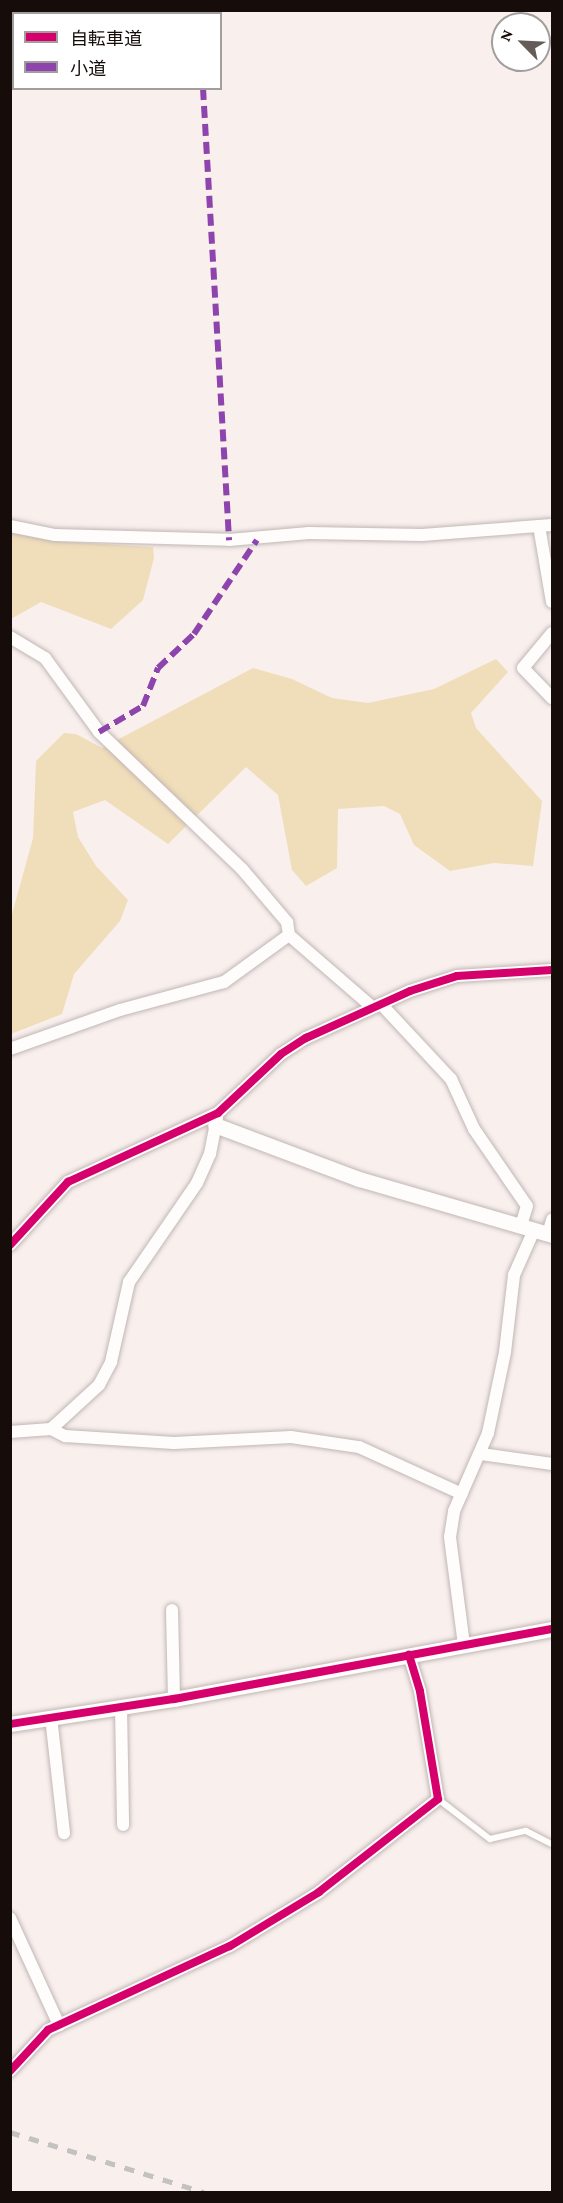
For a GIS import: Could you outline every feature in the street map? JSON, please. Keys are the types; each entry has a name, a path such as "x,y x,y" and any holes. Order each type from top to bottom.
{"street":[{"path":"10,526 56,535 238,540 309,533 422,535 552,525"},
{"path":"539,526 552,602"},
{"path":"552,633 523,668 552,698"},
{"path":"10,637 45,658 99,732 242,869 287,922 289,935 377,1005 451,1079 474,1129 542,1229"},
{"path":"10,1049 120,1010 224,981 289,935"},
{"path":"10,1245 68,1182 216,1119 281,1054 315,1033 377,1005 457,976 552,970"},
{"path":"216,1119 359,1179 542,1229"},
{"path":"51,1429 99,1385 111,1362 129,1282 197,1183 210,1154 216,1119"},
{"path":"464,1645 450,1537 462,1494 481,1454 505,1352 514,1275 542,1229"},
{"path":"10,1432 51,1429 65,1436 174,1443 291,1437 359,1447 462,1494"},
{"path":"481,1454 552,1464"},
{"path":"172,1610 174,1699"},
{"path":"10,1724 174,1699 552,1629"},
{"path":"12,2066 48,2030 230,1946 320,1892 438,1799 420,1691 409,1655"},
{"path":"121,1706 123,1826"},
{"path":"51,1717 64,1833"},
{"path":"10,1918 59,2025"}],"lane":[{"path":"438,1799 490,1839 526,1831 552,1844"}],"shaded area":[{"path":"10,532 67,542 153,547 154,558 143,600 111,629 41,602 11,619"},
{"path":"496,659 508,672 471,713 476,728 542,801 533,866 494,863 450,871 414,845 400,814 384,806 338,809 337,868 306,886 292,870 278,795 246,767 168,844 105,800 73,812 78,837 96,866 128,900 120,921 74,974 62,1014 11,1034 11,918 33,838 36,761 64,733 76,734 102,748 253,668 292,679 332,698 368,703 434,689"}],"railway":[{"path":"10,2132 204,2192"}],"marked path":[{"path":"203,90 229,540"},
{"path":"99,732 143,706 158,668 194,634 257,540"}],"cycle path":[{"path":"10,1245 68,1182 218,1113 281,1054 306,1038 410,991 457,976 552,970"},
{"path":"10,1724 174,1699 552,1629"},
{"path":"10,2071 48,2030 230,1946 319,1892 438,1799 420,1691 409,1655"}]}
